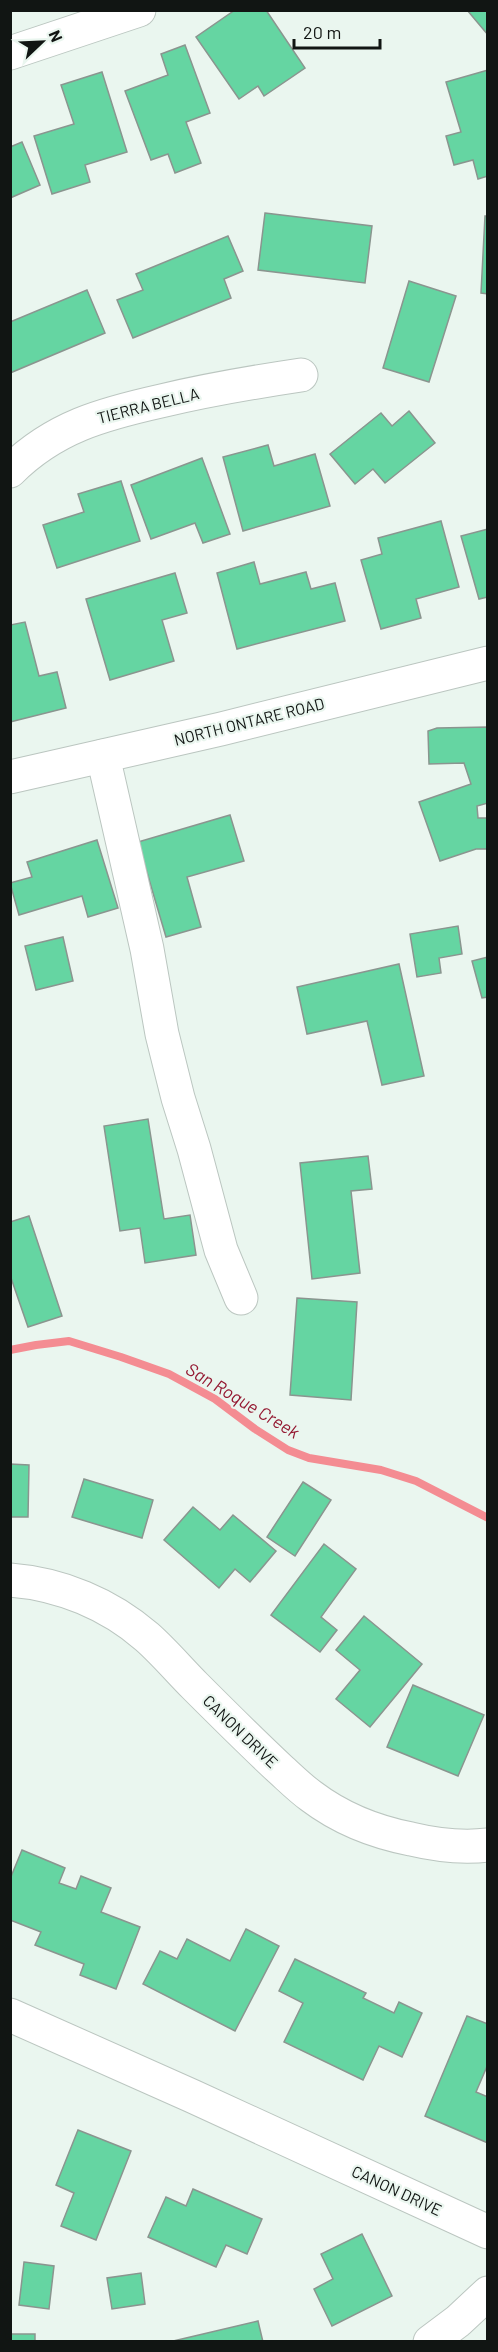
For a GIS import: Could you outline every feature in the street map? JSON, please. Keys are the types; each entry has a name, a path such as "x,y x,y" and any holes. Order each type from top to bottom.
{"street":[{"path":"10,53 139,10"},
{"name":"TIERRA BELLA","path":"10,471 50,438 103,415 208,390 301,375"},
{"name":"NORTH ONTARE ROAD","path":"10,777 488,663"},
{"path":"103,756 147,949 162,1034 175,1087 221,1250 241,1298"},
{"name":"CANON DRIVE","path":"10,1580 29,1581 61,1589 92,1601 121,1617 147,1638 249,1740 311,1796 348,1819 389,1834 432,1844 475,1847 488,1845"},
{"name":"CANON DRIVE","path":"10,2015 488,2232"},
{"path":"430,2342 488,2293"}],"building":[{"path":"235,10 266,10 305,68 264,96 258,86 239,99 196,37"},
{"path":"467,10 488,10 488,35"},
{"path":"185,45 210,113 186,122 201,163 175,173 168,154 151,160 125,91 168,75 161,54"},
{"path":"488,70 488,176 478,179 473,160 454,165 446,136 461,132 446,82"},
{"path":"102,72 127,152 85,165 90,182 52,194 34,136 74,124 61,85"},
{"path":"22,142 40,185 10,198 10,147"},
{"path":"265,213 372,226 365,283 258,270"},
{"path":"485,216 488,216 488,294 481,293"},
{"path":"228,236 243,271 224,279 231,298 133,338 117,300 143,290 136,274"},
{"path":"409,281 456,296 429,382 383,368"},
{"path":"87,290 105,333 10,373 10,322"},
{"path":"409,411 435,443 385,483 373,469 355,484 330,454 381,413 392,426"},
{"path":"268,445 274,466 315,454 330,506 243,531 223,457"},
{"path":"202,458 230,534 203,543 195,523 151,539 131,485"},
{"path":"121,481 140,541 57,568 43,525 84,512 78,494"},
{"path":"441,521 459,587 416,599 421,618 381,629 361,560 382,554 378,538"},
{"path":"488,529 488,597 479,599 461,536"},
{"path":"254,562 260,584 306,572 311,589 335,583 345,621 237,649 217,573"},
{"path":"175,573 187,613 162,620 174,661 110,680 86,599"},
{"path":"25,622 39,676 57,672 66,708 10,722 10,625"},
{"path":"488,727 488,803 477,806 478,818 488,818 488,849 476,849 440,861 419,802 471,784 464,763 429,764 428,731 437,728"},
{"path":"230,815 244,861 187,877 201,927 166,937 138,842"},
{"path":"97,840 118,908 88,917 82,896 19,915 10,883 32,877 27,862"},
{"path":"458,926 462,954 439,958 441,973 417,977 410,934"},
{"path":"63,937 73,981 36,990 25,946"},
{"path":"488,957 488,997 482,998 472,961"},
{"path":"399,964 424,1076 382,1085 367,1021 307,1034 297,987"},
{"path":"148,1119 164,1219 190,1215 196,1255 145,1263 140,1228 120,1231 104,1126"},
{"path":"368,1156 372,1189 351,1191 360,1273 312,1279 300,1163"},
{"path":"29,1216 62,1316 28,1327 10,1275 10,1222"},
{"path":"297,1298 357,1302 351,1400 290,1395"},
{"path":"10,1464 29,1465 28,1517 10,1517"},
{"path":"84,1479 153,1500 142,1538 72,1517"},
{"path":"303,1482 331,1500 295,1556 267,1537"},
{"path":"193,1507 220,1530 233,1515 276,1551 250,1582 235,1569 219,1588 164,1540"},
{"path":"324,1544 356,1569 321,1617 337,1630 320,1652 271,1615"},
{"path":"364,1616 422,1664 370,1727 336,1699 360,1670 336,1650"},
{"path":"413,1685 484,1715 458,1776 387,1747"},
{"path":"22,1850 65,1868 59,1883 76,1889 81,1876 111,1888 101,1912 140,1927 116,1989 80,1975 84,1964 35,1945 41,1932 10,1920 10,1879"},
{"path":"246,1929 279,1946 235,2031 143,1984 160,1951 177,1959 187,1939 230,1961"},
{"path":"295,1959 366,1993 363,1998 394,2013 399,2002 422,2013 402,2057 379,2046 363,2080 284,2042 303,2003 279,1991"},
{"path":"467,2016 488,2024 488,2064 476,2092 488,2097 488,2143 425,2116"},
{"path":"78,2130 131,2151 96,2240 61,2226 74,2193 56,2185"},
{"path":"193,2189 262,2219 247,2254 226,2245 216,2267 148,2237 166,2197 186,2206"},
{"path":"362,2234 392,2296 332,2326 314,2289 333,2279 321,2254"},
{"path":"24,2262 54,2266 49,2309 19,2305"},
{"path":"141,2273 145,2304 112,2309 107,2278"},
{"path":"258,2321 263,2342 169,2342"},
{"path":"10,2334 35,2334 35,2342 10,2342"}],"waterway":[{"name":"San Roque Creek","path":"10,1350 69,1341 121,1357 169,1374 215,1399 288,1450 309,1458 381,1470 416,1481 488,1518"}]}
